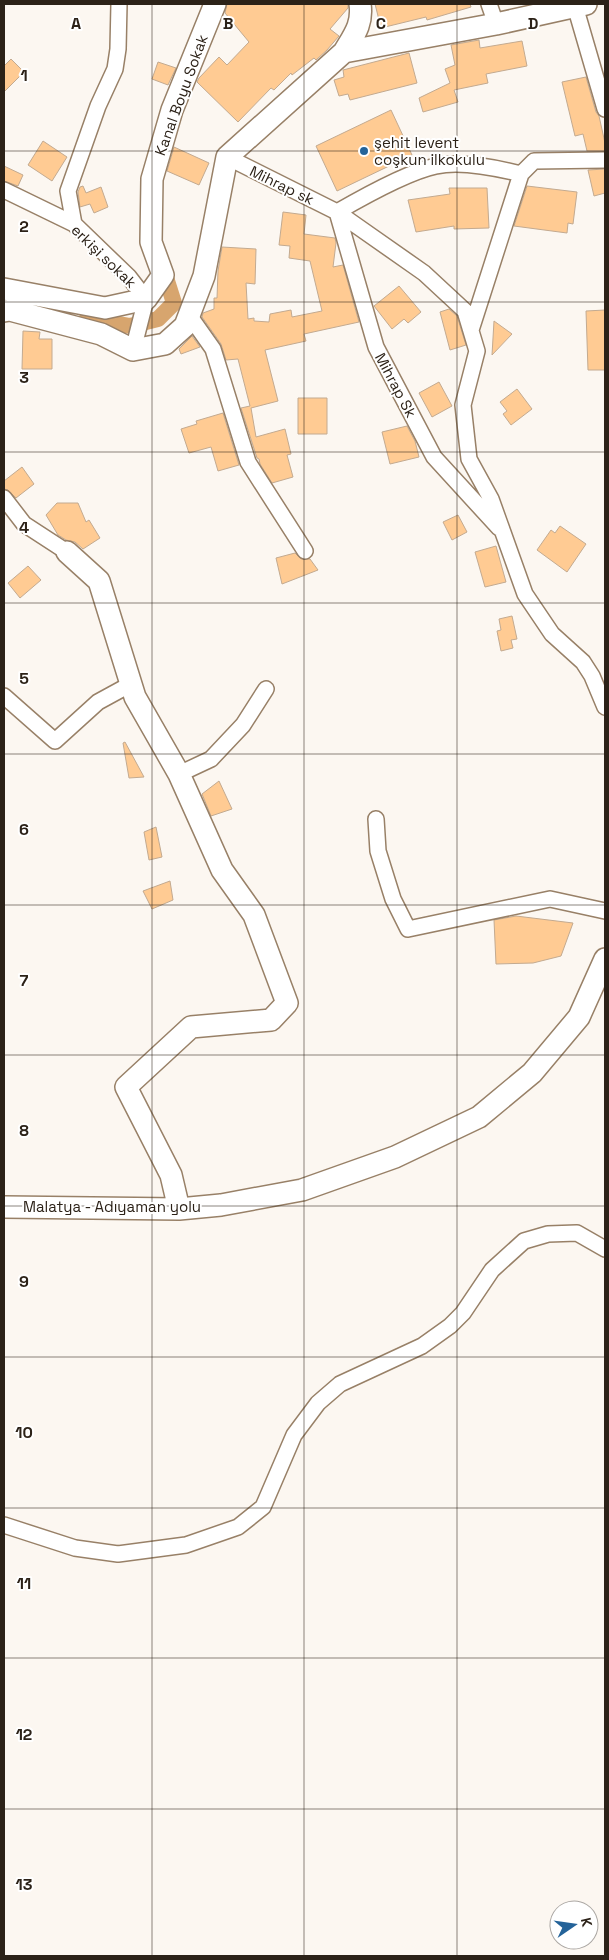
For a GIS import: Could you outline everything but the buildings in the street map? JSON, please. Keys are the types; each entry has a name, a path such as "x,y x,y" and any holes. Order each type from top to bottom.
{"main road":[{"name":"Kanal Boyu Sokak","path":"146,300 163,275 152,242 152,179 172,110 215,4"},
{"path":"4,311 10,310 101,334 134,350 165,344 185,326 204,276 227,158 344,52 355,34 362,16 360,4"},
{"path":"344,52 496,24 580,5"},
{"path":"4,290 105,308 146,300"},
{"path":"67,552 99,581 136,697 179,774 222,870 254,915 287,1003 271,1020 191,1027 126,1087 171,1176 179,1209"},
{"name":"Malatya - Adıyaman yolu","path":"4,1207 179,1209 221,1204 302,1190 395,1157 479,1116 532,1073 580,1017 605,959"}],"street":[{"path":"74,224 68,191 98,106 115,69 118,49 119,4"},
{"path":"489,4 496,24"},
{"path":"580,5 605,109"},
{"name":"Mihrap sk","path":"227,158 338,212 424,273 465,311 478,351 463,405 469,459 491,499 525,594 552,634 583,662 592,676 605,707"},
{"path":"471,330 521,174 534,161 605,160"},
{"path":"338,212 361,198 411,175 436,166 481,166 521,174"},
{"name":"erkişi sokak","path":"4,190 74,224 130,277 146,300"},
{"name":"Mihrap Sk","path":"338,212 376,347 434,457 504,533"},
{"path":"134,350 146,300"},
{"path":"189,315 213,349 248,462 305,551"},
{"path":"4,498 24,524 67,552"},
{"path":"4,696 55,741 98,702 131,684"},
{"path":"179,774 211,759 243,725 266,690"},
{"path":"376,819 378,851 393,899 408,930 550,899 605,911"},
{"path":"4,1525 75,1548 118,1554 186,1545 238,1527 263,1506 294,1435 318,1403 340,1384 422,1346 450,1326 463,1312 492,1270 524,1241 548,1234 577,1233 605,1249"}],"waterway":[{"path":"87,318 130,326 158,319 174,303 162,265"}],"place":[{"name":"şehit levent coşkun ilkokulu","path":"364,151"}]}
